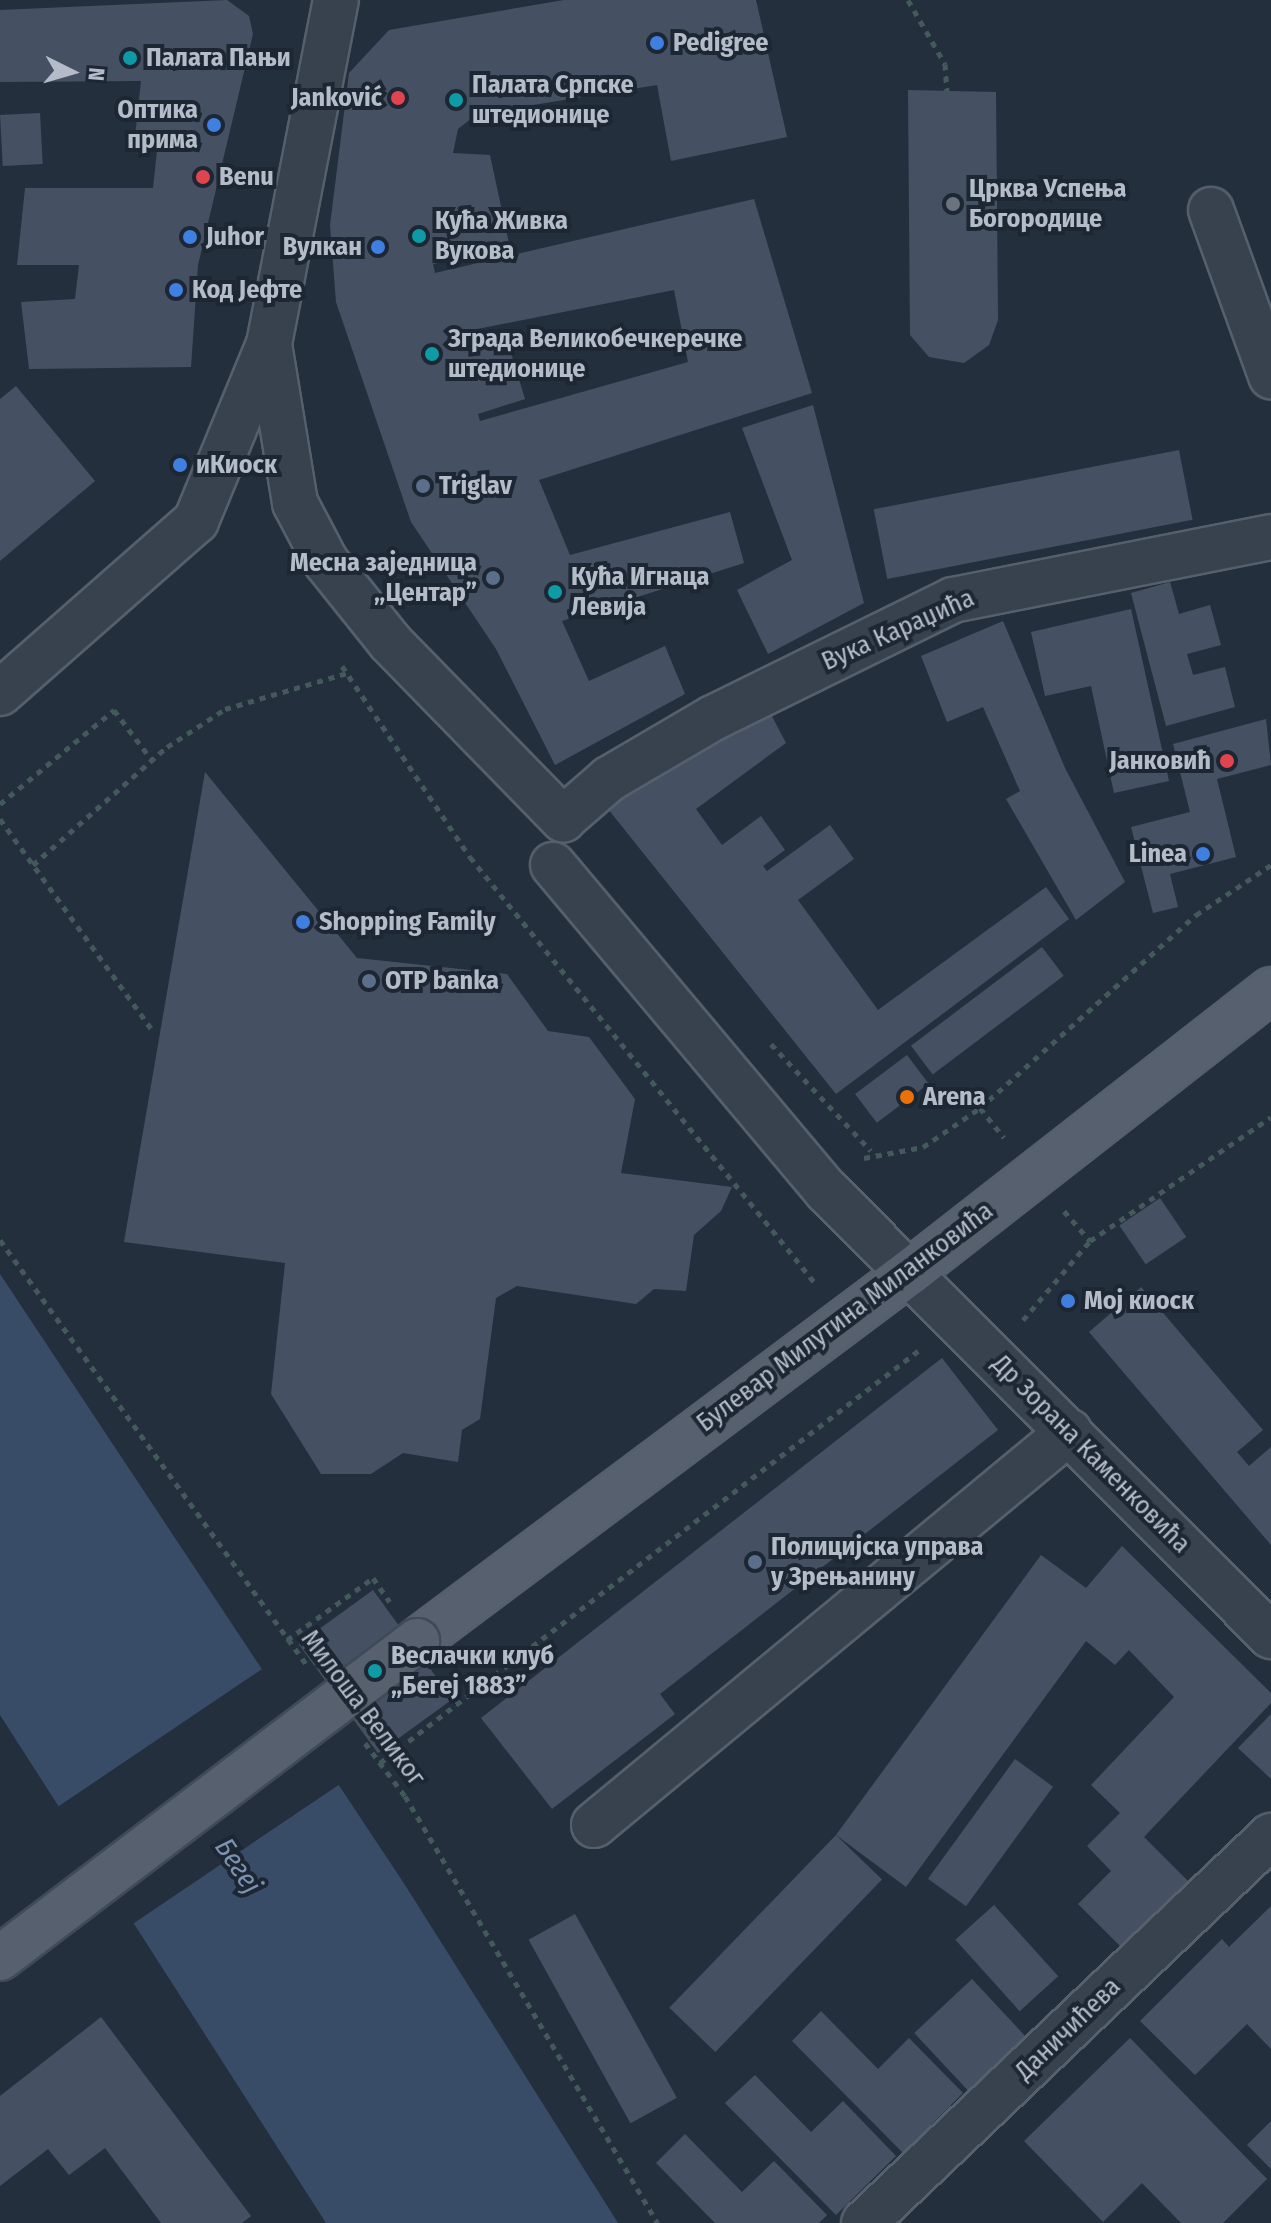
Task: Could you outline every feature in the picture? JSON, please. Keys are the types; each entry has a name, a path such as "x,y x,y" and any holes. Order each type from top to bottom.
{"main road":[{"name":"Булевар Милутина Миланковића","path":"0,1958 910,1272 1271,990"}],"street":[{"path":"0,693 196,521 269,344 336,0"},
{"path":"1211,210 1271,376"},
{"path":"269,344 295,503 326,562 390,642"},
{"name":"Вука Караџића","path":"390,642 563,819 609,779 713,718 953,600 1271,537"},
{"path":"553,865 827,1191"},
{"name":"Др Зорана Каменковића","path":"827,1191 1271,1636"},
{"path":"594,1825 1069,1432"},
{"name":"Даничићева","path":"864,2223 1271,1836"}],"path":[{"path":"908,0 945,64 947,91"},
{"path":"33,865 153,761 225,709 347,673 390,642"},
{"path":"339,660 470,857 777,1235"},
{"path":"0,804 114,710 153,761"},
{"path":"0,819 151,1028"},
{"path":"827,1191 871,1151 923,1147 980,1108 1196,915 1271,865"},
{"path":"994,1356 1090,1241 1271,1117"},
{"name":"Милоша Великог","path":"0,1240 315,1677"},
{"path":"380,1763 885,1372"},
{"path":"287,1640 373,1578 417,1641"},
{"name":"Милоша Великог","path":"362,1738 658,2223"}],"water":[{"name":"Бегеј","path":"0,1274 405,1885 618,2223 326,2223 0,1715"}],"pier":[{"path":"265,1667 343,1782 133,1924 55,1808"}],"building":[{"path":"227,0 249,16 253,34 198,265 191,367 29,369 21,302 75,299 79,265 17,265 25,188 153,188 158,141 135,137 141,81 0,82 0,10"},
{"path":"564,0 756,0 787,137 671,161 657,85 477,114 458,129 453,153 490,155 510,248 433,264 435,273 754,199 812,393 539,480 570,555 730,512 744,563 562,621 589,681 665,646 685,694 555,765 496,649 411,522 336,302 330,225 349,73 389,30","holes":["674,290 688,362 480,421 478,414 525,399 505,333 460,346 457,333"]},
{"name":"Црква Успења Богородице","path":"908,90 996,92 998,320 989,345 964,363 929,357 910,335"},
{"path":"40,113 43,164 3,166 0,115"},
{"path":"16,386 95,481 0,561 0,399"},
{"path":"813,405 864,603 768,654 737,590 792,560 742,428"},
{"path":"1179,450 1193,520 887,579 874,509"},
{"path":"1170,582 1179,614 1210,605 1221,645 1187,654 1193,675 1225,667 1235,707 1166,726 1131,593"},
{"path":"1131,609 1169,781 1114,793 1091,686 1045,696 1031,632"},
{"path":"1003,621 1065,768 1125,882 1076,920 1006,799 1020,791 983,707 947,722 921,656"},
{"path":"765,703 786,743 696,809 722,845 761,816 785,850 763,866 767,871 830,825 854,859 798,900 878,1010 1046,887 1069,919 836,1094 608,809 668,758"},
{"path":"1266,719 1271,765 1217,779 1236,857 1170,874 1178,907 1153,913 1131,827 1190,812 1173,744"},
{"path":"205,772 357,958 507,974 548,1031 589,1037 635,1099 621,1173 732,1187 721,1211 694,1235 686,1291 654,1289 636,1304 517,1286 496,1298 480,1419 462,1430 458,1462 403,1453 371,1474 321,1474 271,1394 285,1263 124,1242"},
{"path":"1042,947 1064,976 933,1074 911,1046"},
{"path":"907,1055 929,1084 877,1123 855,1094"},
{"path":"1160,1198 1186,1237 1146,1264 1119,1225"},
{"path":"1141,1287 1263,1430 1237,1452 1249,1466 1271,1447 1271,1545 1089,1332"},
{"name":"Полицијска управа у Зрењанину","path":"942,1358 998,1430 660,1694 675,1714 552,1809 481,1718"},
{"path":"1122,1546 1271,1693 1271,1703 1144,1837 1194,1887 1128,1954 1078,1904 1111,1871 1087,1846 1120,1813 1091,1785 1174,1697 1129,1650 1115,1665 1086,1641 906,1887 836,1835 1041,1555 1086,1588"},
{"name":"Веслачки клуб „Бегеј 1883”","path":"373,1590 452,1699 378,1753 299,1644"},
{"path":"1271,1714 1271,1779 1238,1748"},
{"path":"1015,1759 1053,1787 966,1906 928,1879"},
{"path":"836,1835 882,1879 715,2052 669,2008"},
{"path":"994,1905 1058,1976 1020,2011 955,1940"},
{"path":"1271,1906 1271,2049 1247,2024 1195,2075 1140,2021 1222,1939 1229,1947"},
{"path":"575,1914 677,2098 630,2123 529,1940"},
{"path":"972,1979 1030,2041 972,2095 914,2033"},
{"path":"821,2011 878,2069 909,2038 963,2093 903,2153 792,2041"},
{"path":"101,2017 251,2216 242,2223 161,2223 105,2148 69,2175 48,2149 0,2186 0,2096"},
{"path":"1130,2038 1267,2179 1223,2223 1181,2223 1142,2183 1103,2222 1024,2141"},
{"path":"755,2075 811,2132 843,2101 896,2156 836,2215 725,2103"},
{"path":"1271,2121 1271,2169 1247,2145"},
{"path":"685,2134 742,2192 774,2161 827,2215 819,2223 715,2223 656,2163"}],"place":[{"name":"Pedigree","path":"657,43"},
{"name":"Палата Пањи","path":"130,58"},
{"name":"Janković","path":"398,98"},
{"name":"Палата Српске штедионице","path":"456,100"},
{"name":"Оптика прима","path":"214,125"},
{"name":"Benu","path":"203,177"},
{"name":"Црква Успења Богородице","path":"953,204"},
{"name":"Кућа Живка Вукова","path":"419,236"},
{"name":"Juhor","path":"190,237"},
{"name":"Вулкан","path":"378,247"},
{"name":"Код Јефте","path":"176,290"},
{"name":"Зграда Великобечкеречке штедионице","path":"432,354"},
{"name":"иКиоск","path":"180,465"},
{"name":"Triglav","path":"423,486"},
{"name":"Месна заједница „Центар”","path":"493,578"},
{"name":"Кућа Игнаца Левија","path":"555,592"},
{"name":"Јанковић","path":"1227,761"},
{"name":"Linea","path":"1203,854"},
{"name":"Shopping Family","path":"303,922"},
{"name":"OTP banka","path":"369,981"},
{"name":"Arena","path":"907,1097"},
{"name":"Мој киоск","path":"1068,1301"},
{"name":"Полицијска управа у Зрењанину","path":"755,1562"},
{"name":"Веслачки клуб „Бегеј 1883”","path":"375,1671"}]}
